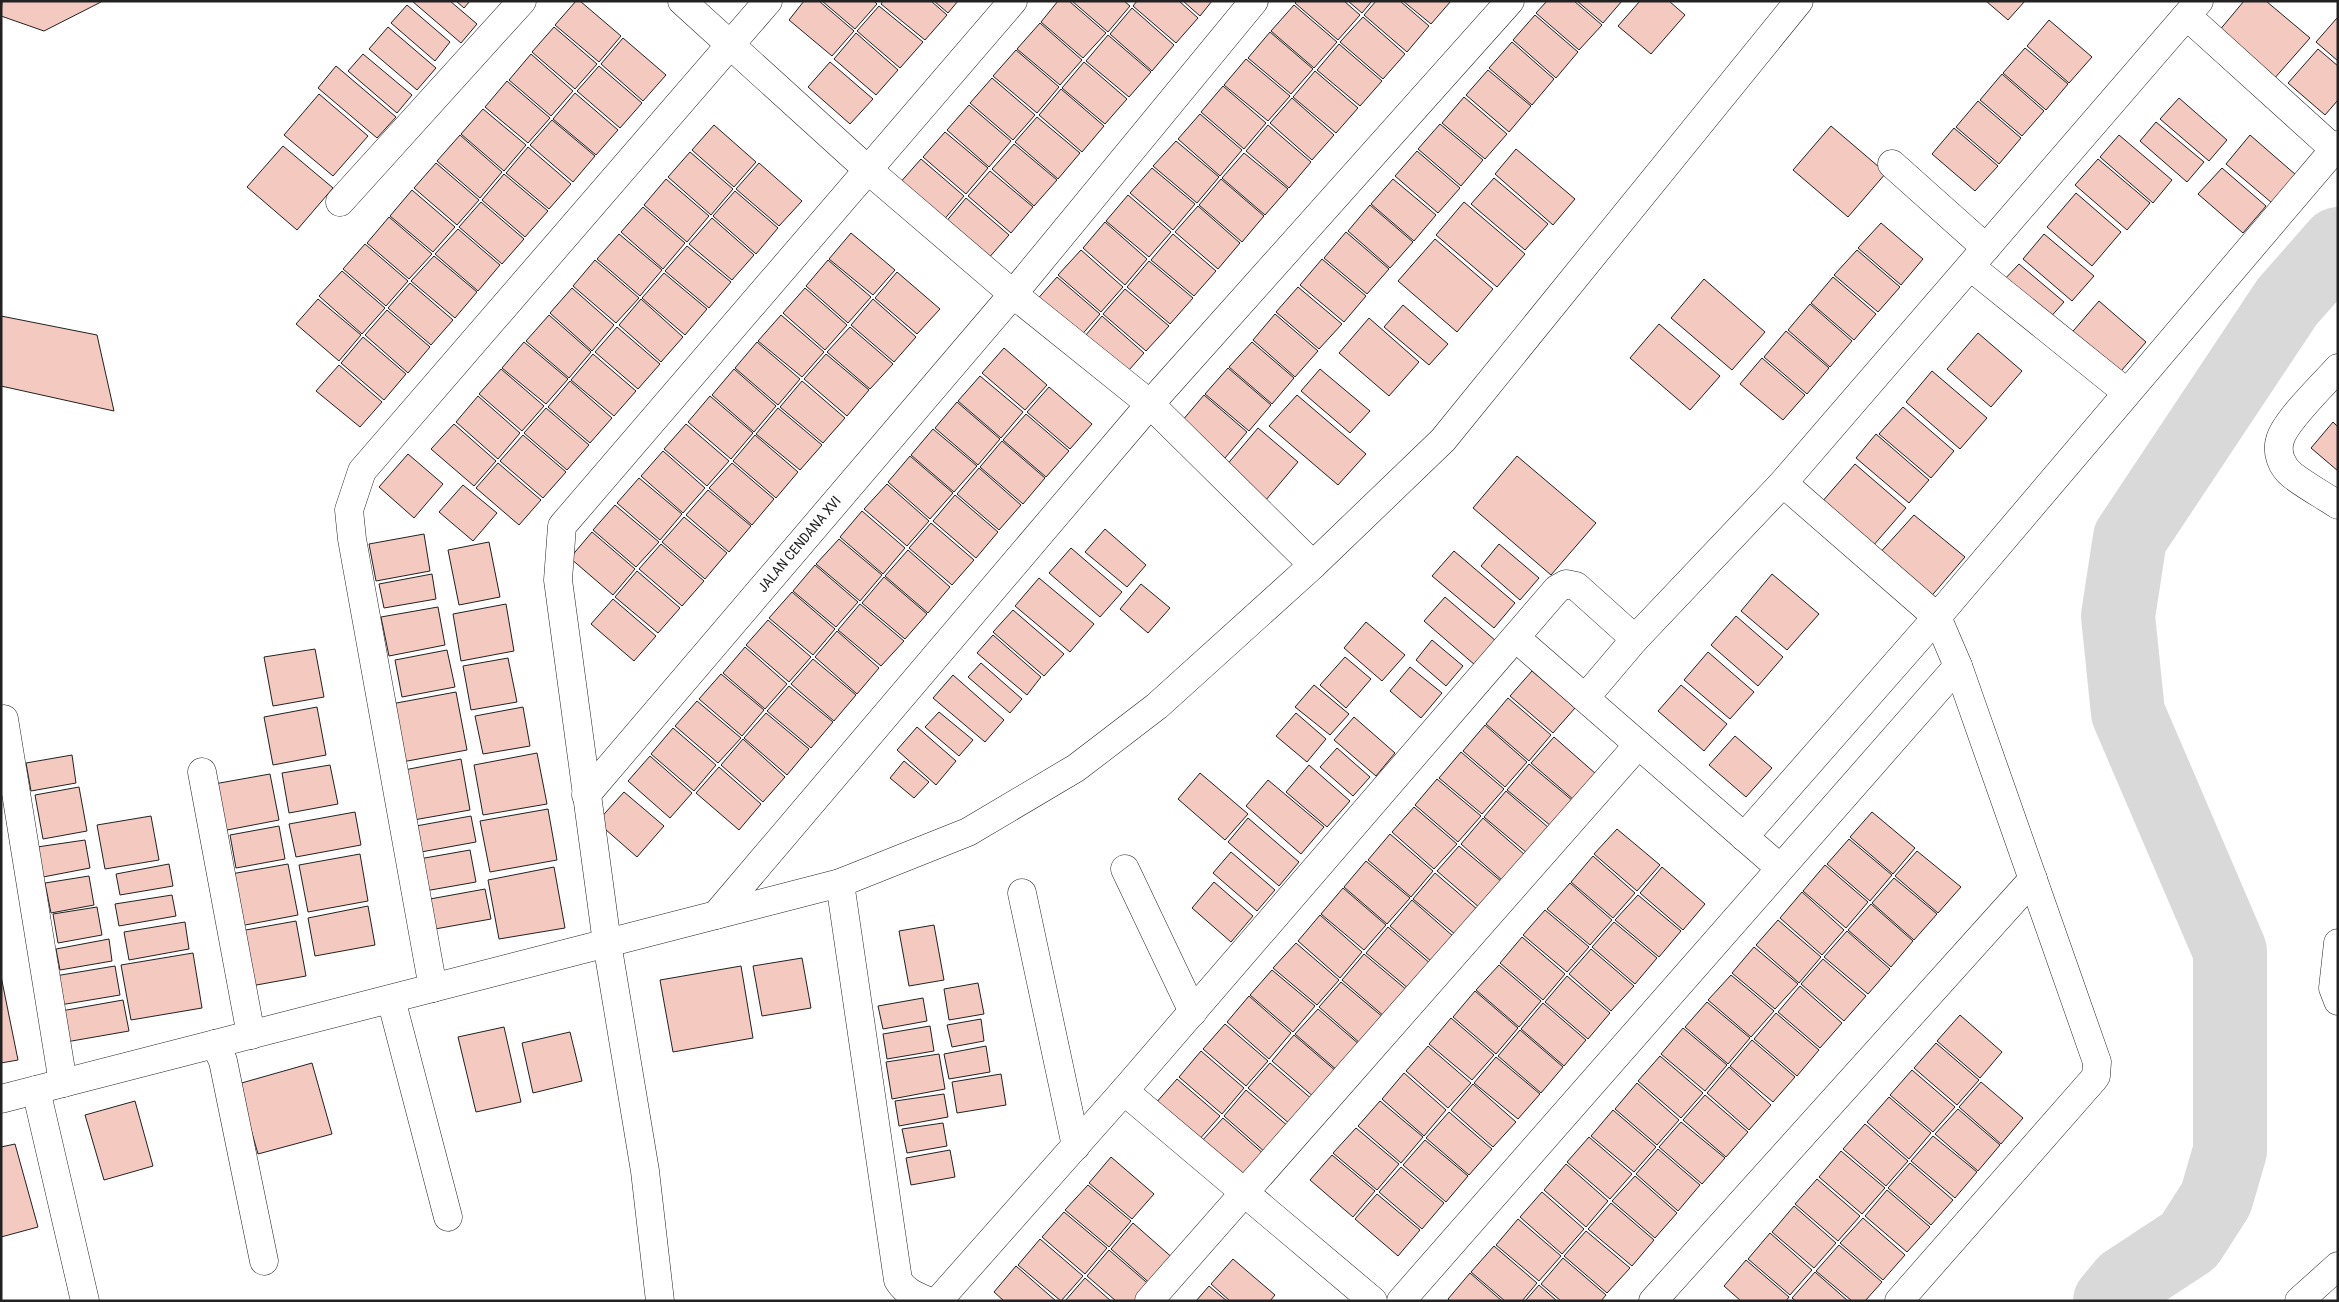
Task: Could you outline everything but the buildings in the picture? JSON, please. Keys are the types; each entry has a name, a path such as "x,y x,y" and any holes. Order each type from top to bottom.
{"street":[{"path":"340,202 522,1"},
{"path":"682,1 867,169 1012,294 1150,404 1313,565"},
{"path":"433,988 352,539 349,510 362,472 768,1"},
{"path":"660,1301 645,1171 607,943 558,580 562,526 1013,1"},
{"name":"JALAN CENDANA XVI","path":"586,795 1012,294 1254,1"},
{"path":"716,915 1150,404 1510,1"},
{"path":"1,1099 840,884 968,832 1076,768 1157,706 1313,565 1443,440 1799,1"},
{"path":"1585,698 1635,639 1783,483 2193,8 2336,147 2126,392 1937,617 1744,837"},
{"path":"1892,164 1979,257 2126,392"},
{"path":"2338,368 2286,427 2279,442 2279,454 2291,474 2338,504"},
{"path":"1783,483 1937,617 1958,666 2097,1062 2096,1076 1899,1301"},
{"path":"938,1301 1193,1012 1557,589 1572,584 1635,639"},
{"path":"1516,638 1780,868"},
{"path":"1401,1301 1958,666"},
{"path":"4,719 63,1083"},
{"path":"1149,1301 1638,745"},
{"path":"202,772 251,1035"},
{"path":"1125,869 1193,1012"},
{"path":"1653,1301 2033,879"},
{"path":"840,884 898,1280 910,1292 928,1301"},
{"path":"1022,893 1076,1146"},
{"path":"2338,943 2333,988 2338,1001"},
{"path":"391,999 448,1217"},
{"path":"216,1044 223,1061 264,1261"},
{"path":"36,1090 85,1301"},
{"path":"1124,1091 1373,1301"},
{"path":"2299,1301 2338,1266"}],"waterway":[{"path":"2110,1301 2125,1283 2189,1241 2216,1199 2230,1151 2230,951 2128,713 2118,616 2130,538 2287,302 2338,244"}]}
